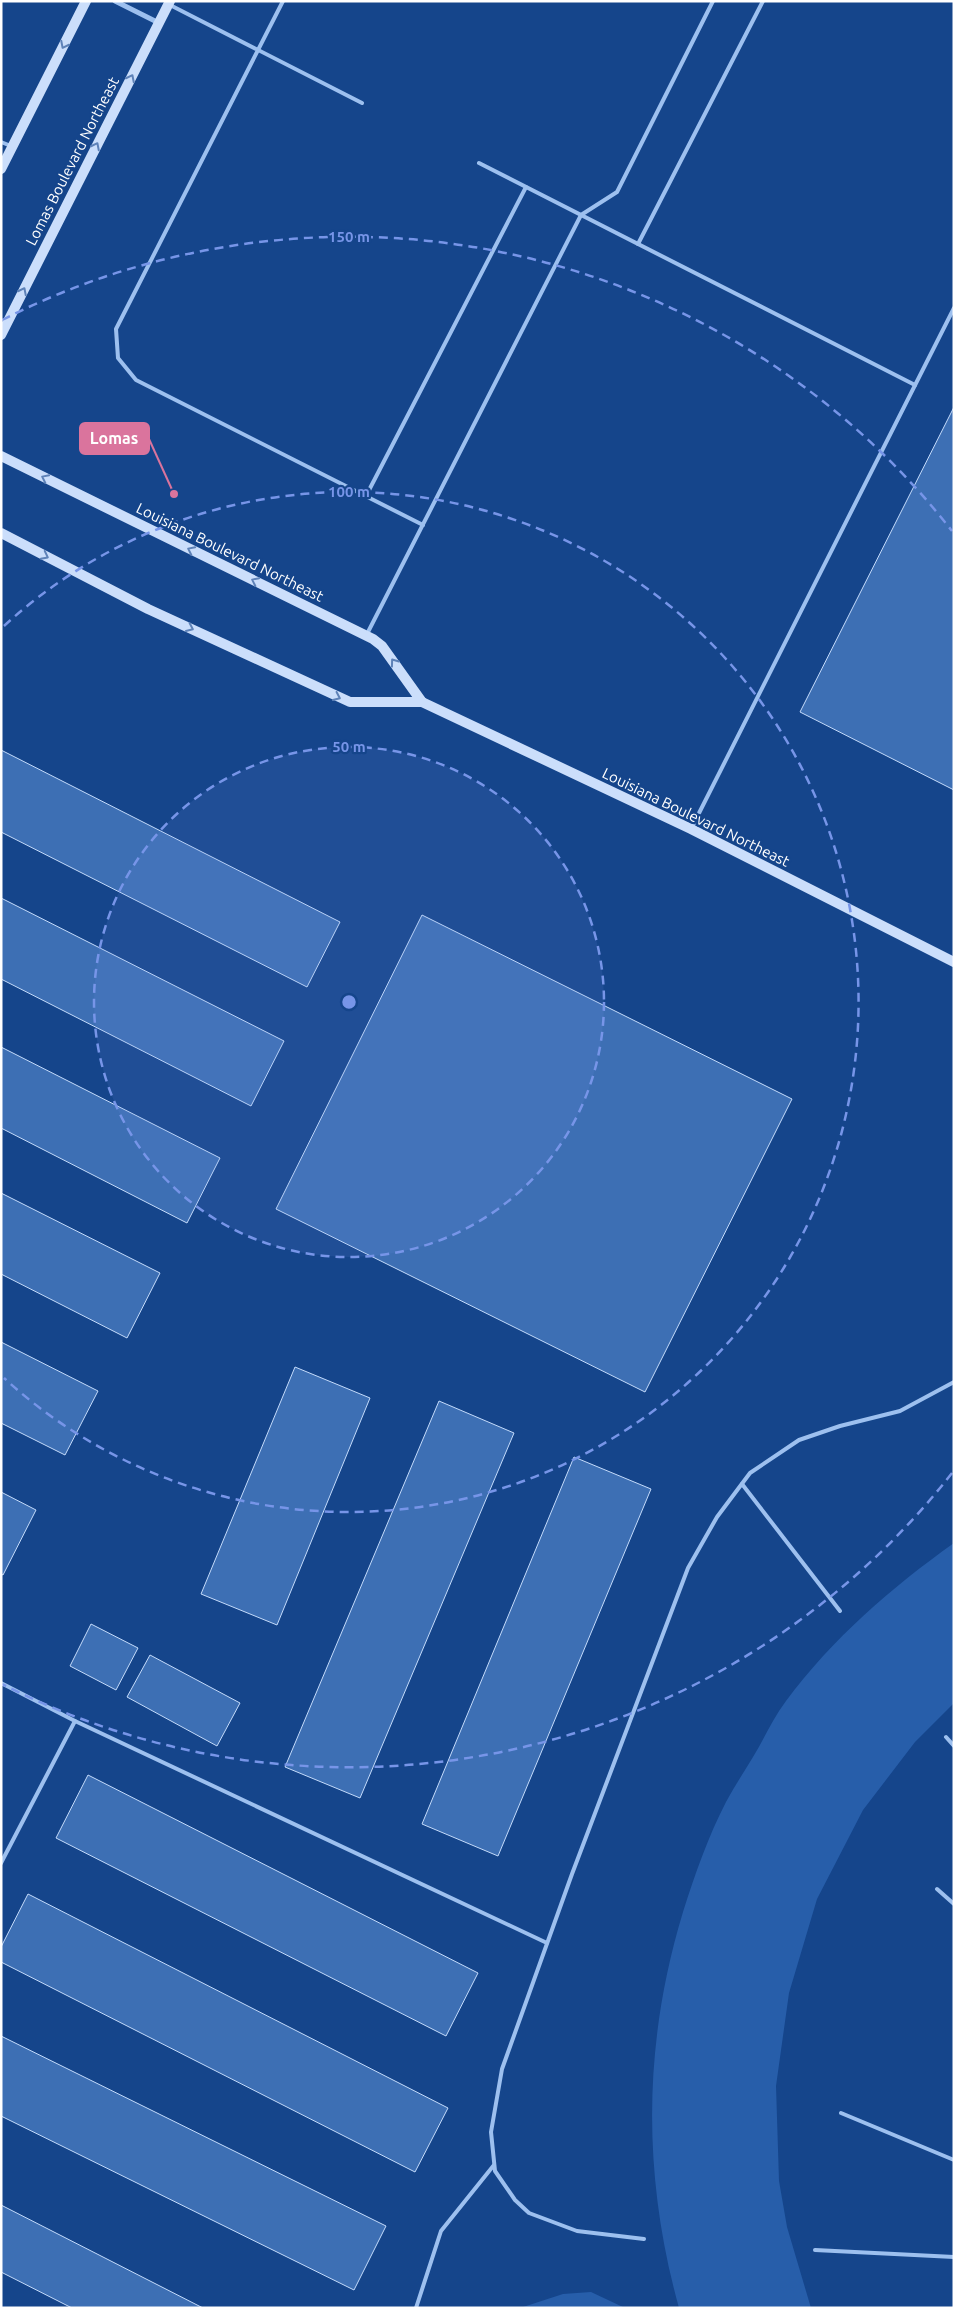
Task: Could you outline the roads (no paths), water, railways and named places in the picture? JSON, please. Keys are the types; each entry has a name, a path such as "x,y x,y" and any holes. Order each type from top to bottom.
{"main road":[{"path":"1,168 86,1"},
{"name":"Lomas Boulevard Northeast","path":"1,335 169,3"},
{"name":"Louisiana Boulevard Northeast","path":"1,456 366,636 382,646 422,702"},
{"name":"Louisiana Boulevard Northeast","path":"1,533 148,609 350,702 422,702 690,830 954,962"}],"street":[{"path":"115,1 159,22"}],"lane":[{"path":"283,1 116,329 118,358 136,380 423,525"},
{"path":"366,636 581,215 617,192 713,1"},
{"path":"638,244 763,1"},
{"path":"169,3 258,51 362,103"},
{"path":"1,142 12,147"},
{"path":"479,162 915,385"},
{"path":"366,496 526,187"},
{"path":"690,830 954,308"},
{"path":"644,2239 577,2230 529,2213 515,2200 495,2171 491,2132 502,2069 547,1943 688,1568 717,1517 750,1473 799,1440 840,1426 900,1411 954,1382"},
{"path":"742,1484 840,1611"},
{"path":"1,1682 75,1720 547,1943"},
{"path":"1,1863 75,1720"},
{"path":"946,1737 954,1746"},
{"path":"937,1889 954,1904"},
{"path":"841,2113 954,2160"},
{"path":"416,2308 441,2231 494,2164"},
{"path":"815,2250 954,2256"}],"place":[{"name":"Lomas","path":"174,494"}]}
